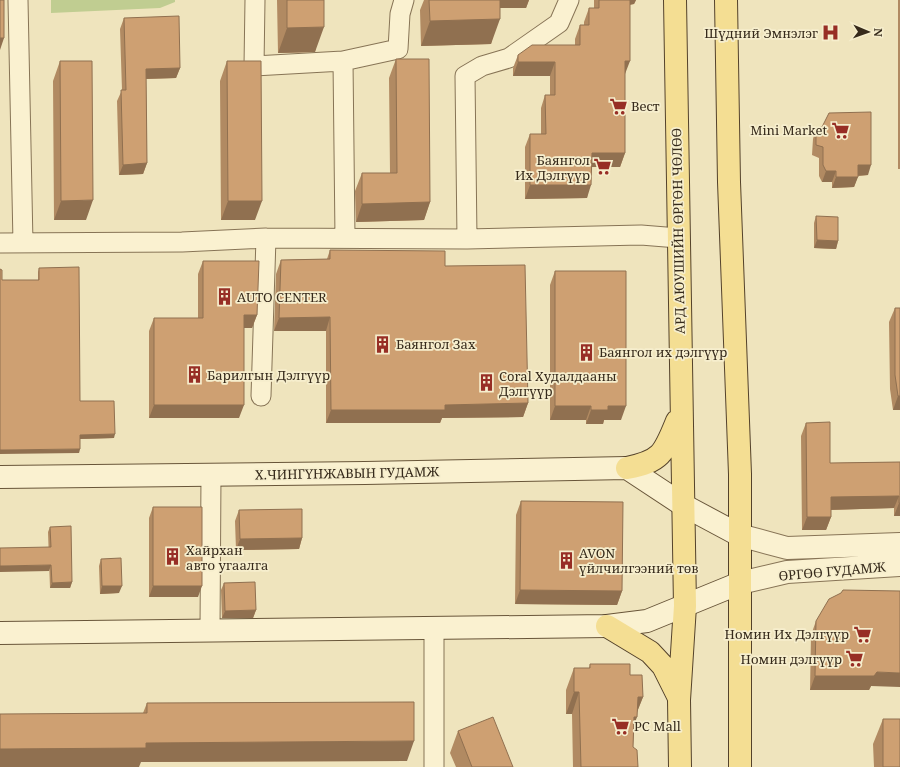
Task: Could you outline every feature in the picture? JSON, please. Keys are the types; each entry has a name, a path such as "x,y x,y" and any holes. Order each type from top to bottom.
{"main road":[{"name":"АРД АЮУШИЙН ӨРГӨН ЧӨЛӨӨ","path":"675,0 682,505 685,606 679,700 680,767"},
{"path":"726,0 729,182 740,474 740,767"},
{"path":"627,468 648,464 666,449 681,410"},
{"path":"627,468 682,505"},
{"name":"Х.ЧИНГҮНЖАВЫН ГУДАМЖ","path":"0,477 627,468"},
{"name":"ӨРГӨӨ ГУДАМЖ","path":"682,505 739,535 787,548 900,544"},
{"name":"ӨРГӨӨ ГУДАМЖ","path":"685,606 740,583 788,572 900,565"},
{"path":"0,633 607,626 647,622 685,606"},
{"path":"607,626 650,652 663,666 679,700"}],"street":[{"path":"18,0 23,243"},
{"path":"255,0 254,66 343,61 398,49 400,14 404,0"},
{"path":"467,239 465,76 482,66 509,58 558,22 569,0"},
{"path":"343,61 345,238"},
{"path":"0,243 182,242 266,238 467,239 641,235 678,238"},
{"path":"261,396 266,238"},
{"path":"210,631 211,475"},
{"path":"434,628 434,767"}],"green space":[{"path":"51,0 175,0 175,2 160,8 51,13"}],"building":[{"path":"0,0 4,0 4,38 0,38"},
{"path":"287,0 324,0 324,27 287,28"},
{"path":"429,0 500,0 500,19 430,21"},
{"path":"599,0 630,0 630,61 625,61 625,153 592,153 591,185 530,185 530,134 546,134 545,95 555,95 555,62 518,62 518,55 532,45 580,45 580,25 589,25 589,8 599,8"},
{"path":"179,16 180,68 146,69 147,163 123,165 121,90 126,90 124,18"},
{"path":"396,59 429,59 430,202 362,204 362,173 397,173"},
{"path":"60,61 92,61 93,200 61,201"},
{"path":"227,61 261,61 262,201 228,201"},
{"path":"871,112 871,165 858,165 858,177 836,177 836,171 826,171 823,165 823,147 816,145 816,128 822,127 829,113"},
{"path":"816,216 838,217 838,241 817,240"},
{"path":"330,250 445,251 445,266 525,265 528,403 445,405 445,410 331,410 330,317 279,318 281,260 330,259"},
{"path":"203,261 259,261 257,315 244,315 244,405 154,405 154,318 203,318"},
{"path":"79,267 80,401 114,401 115,434 80,435 80,449 0,450 0,269 2,270 2,280 39,280 39,268"},
{"name":"Баянгол их дэлгүүр","path":"555,271 626,271 626,406 608,406 608,410 591,410 591,406 555,406"},
{"path":"895,308 900,308 900,396 898,396 895,375"},
{"path":"830,422 830,463 900,462 900,503 899,496 831,497 831,517 807,517 806,423"},
{"name":"AVON үйлчилгээний төв","path":"521,501 623,502 622,591 520,590"},
{"name":"Хайрхан авто угаалга","path":"153,507 202,507 202,586 153,586"},
{"path":"302,509 302,538 240,539 239,510"},
{"path":"71,526 72,582 52,583 51,565 0,566 0,548 51,547 50,527"},
{"path":"121,558 122,586 102,586 101,559"},
{"path":"255,582 256,610 225,611 224,583"},
{"name":"Номин дэлгүүр","path":"843,590 900,591 900,673 877,672 874,676 815,676 816,621 829,599 841,593"},
{"path":"590,664 630,664 630,675 642,675 643,697 638,697 637,717 634,717 633,747 637,750 638,767 581,767 579,692 574,692 574,668 590,668"},
{"path":"414,702 414,741 146,743 146,748 0,749 0,714 147,713 147,703"},
{"path":"493,717 513,767 472,767 458,731"},
{"path":"883,719 900,719 900,767 883,767"}],"place":[{"name":"Шүдний Эмнэлэг","path":"831,33"},
{"name":"Вест","path":"618,106"},
{"name":"Mini Market","path":"840,130"},
{"name":"Баянгол Их Дэлгүүр","path":"603,167"},
{"name":"AUTO CENTER","path":"224,297"},
{"name":"Баянгол Зах","path":"383,344"},
{"name":"Баянгол их дэлгүүр","path":"586,352"},
{"name":"Барилгын Дэлгүүр","path":"194,375"},
{"name":"Coral Худалдааны Дэлгүүр","path":"486,383"},
{"name":"Хайрхан авто угаалга","path":"173,557"},
{"name":"AVON үйлчилгээний төв","path":"566,560"},
{"name":"Номин Их Дэлгүүр","path":"862,634"},
{"name":"Номин дэлгүүр","path":"855,659"},
{"name":"PC Mall","path":"621,726"}]}
